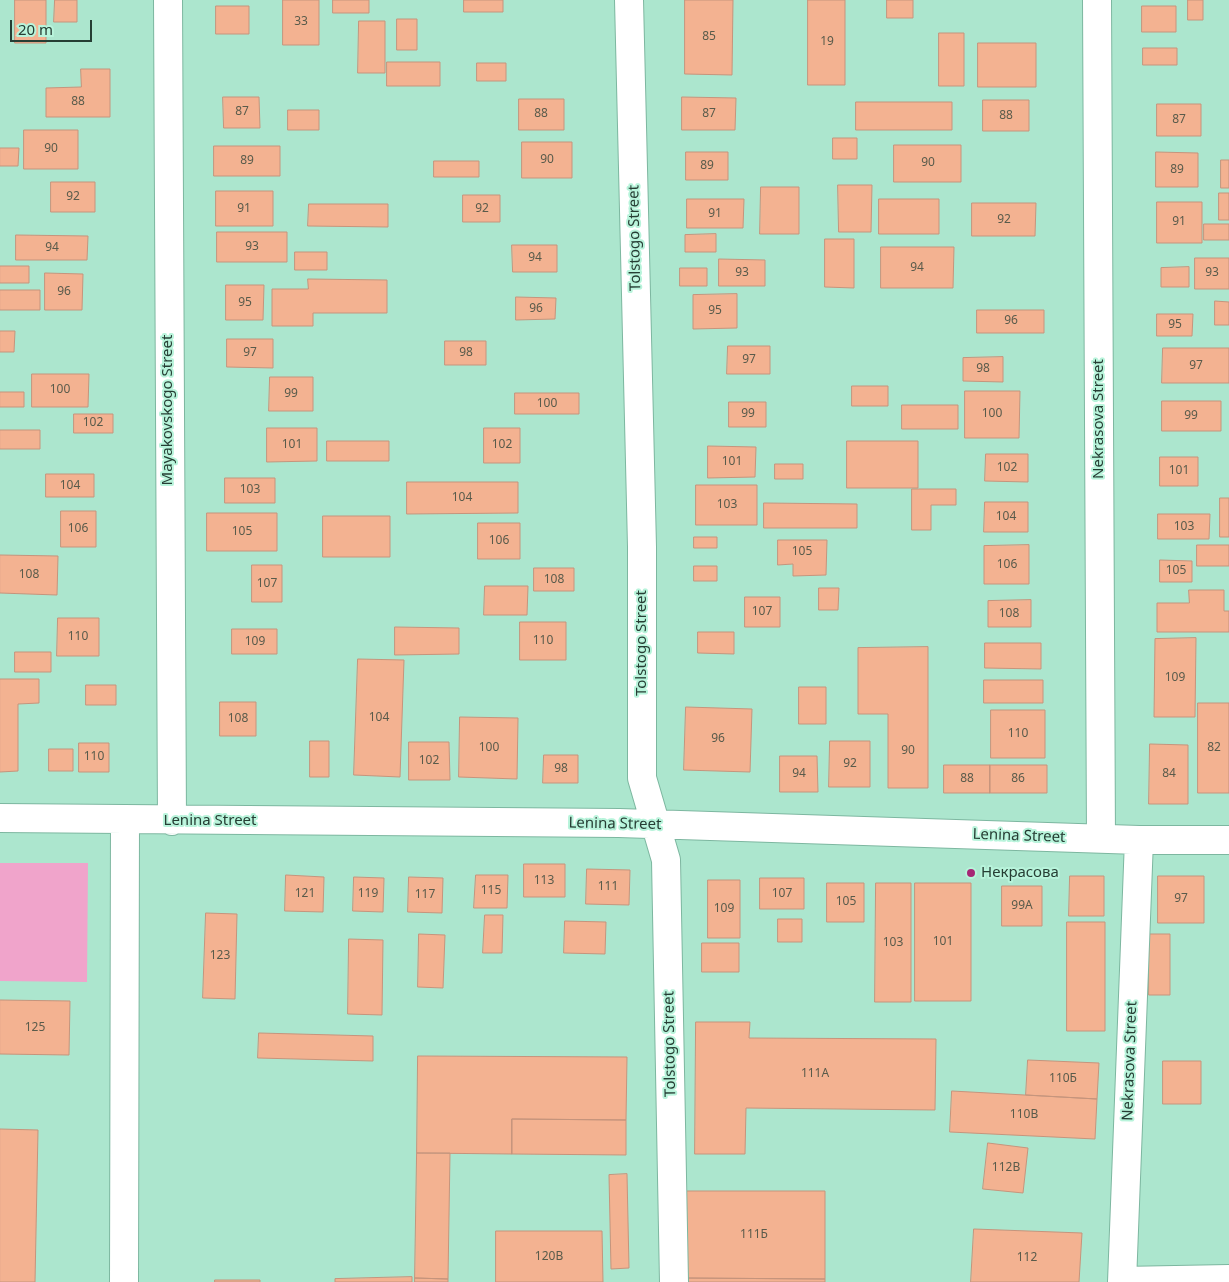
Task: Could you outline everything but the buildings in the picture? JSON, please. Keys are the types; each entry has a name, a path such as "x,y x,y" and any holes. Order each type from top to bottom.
{"street":[{"name":"Mayakovskogo Street","path":"168,0 167,275 172,821"},
{"name":"Tolstogo Street","path":"629,0 642,547 642,778 666,860 674,1282"},
{"name":"Nekrasova Street","path":"1098,0 1100,838"},
{"name":"Lenina Street","path":"0,818 656,825 1139,840 1229,840"},
{"path":"124,1282 125,820"},
{"name":"Nekrasova Street","path":"1122,1282 1139,840"},
{"path":"1122,1282 1229,1279"}],"shaded area":[{"path":"0,863 88,863 87,982 0,981"}],"place":[{"name":"Некрасова","path":"971,873"}]}
